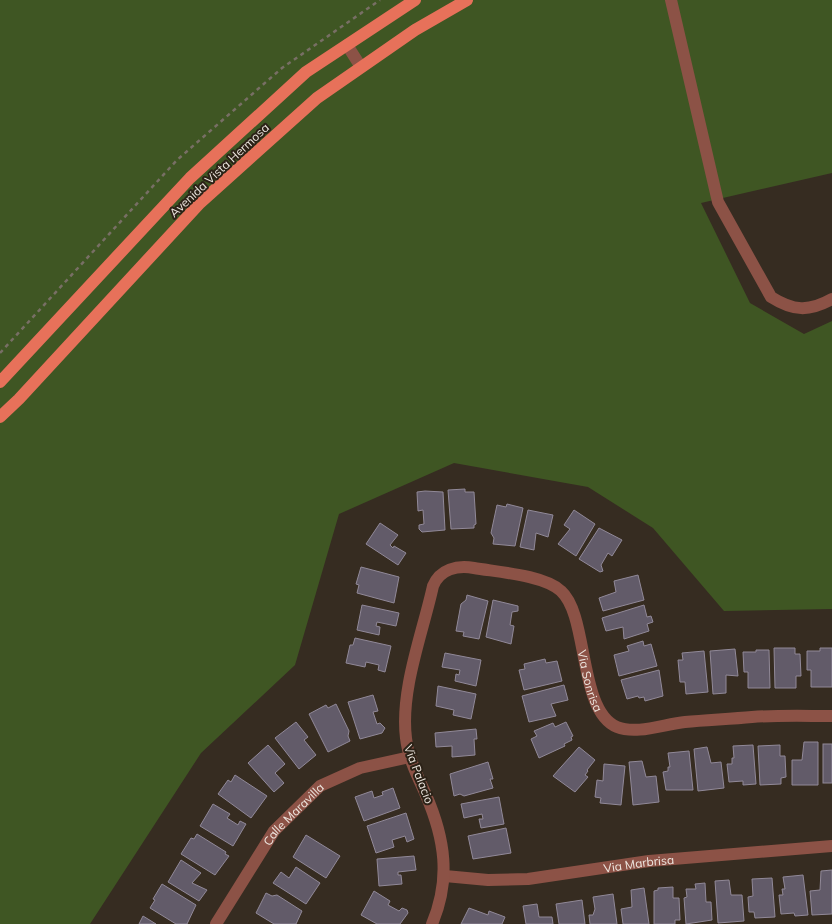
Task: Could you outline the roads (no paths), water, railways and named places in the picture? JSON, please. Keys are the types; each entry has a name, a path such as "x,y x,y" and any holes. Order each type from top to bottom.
{"main road":[{"name":"Avenida Vista Hermosa","path":"0,382 190,178 306,72 415,0"},
{"name":"Avenida Vista Hermosa","path":"0,417 200,203 317,98 415,30 467,0"}],"street":[{"path":"671,0 718,202 771,297 784,306 800,310 816,308 832,299"},
{"path":"347,45 362,67"},
{"name":"Via Sonrisa","path":"448,569 469,567 546,582 562,591 572,608 592,689 602,716 616,726 630,730 684,722 756,717 832,716"},
{"name":"Via Palacio","path":"432,924 445,876 435,818 410,757 406,738 411,674 433,586 440,574 448,569"},
{"name":"Calle Maravilla","path":"216,924 274,831 320,786 360,768 410,757"},
{"name":"Via Marbrisa","path":"445,876 488,880 528,879 649,861 832,846"}]}
